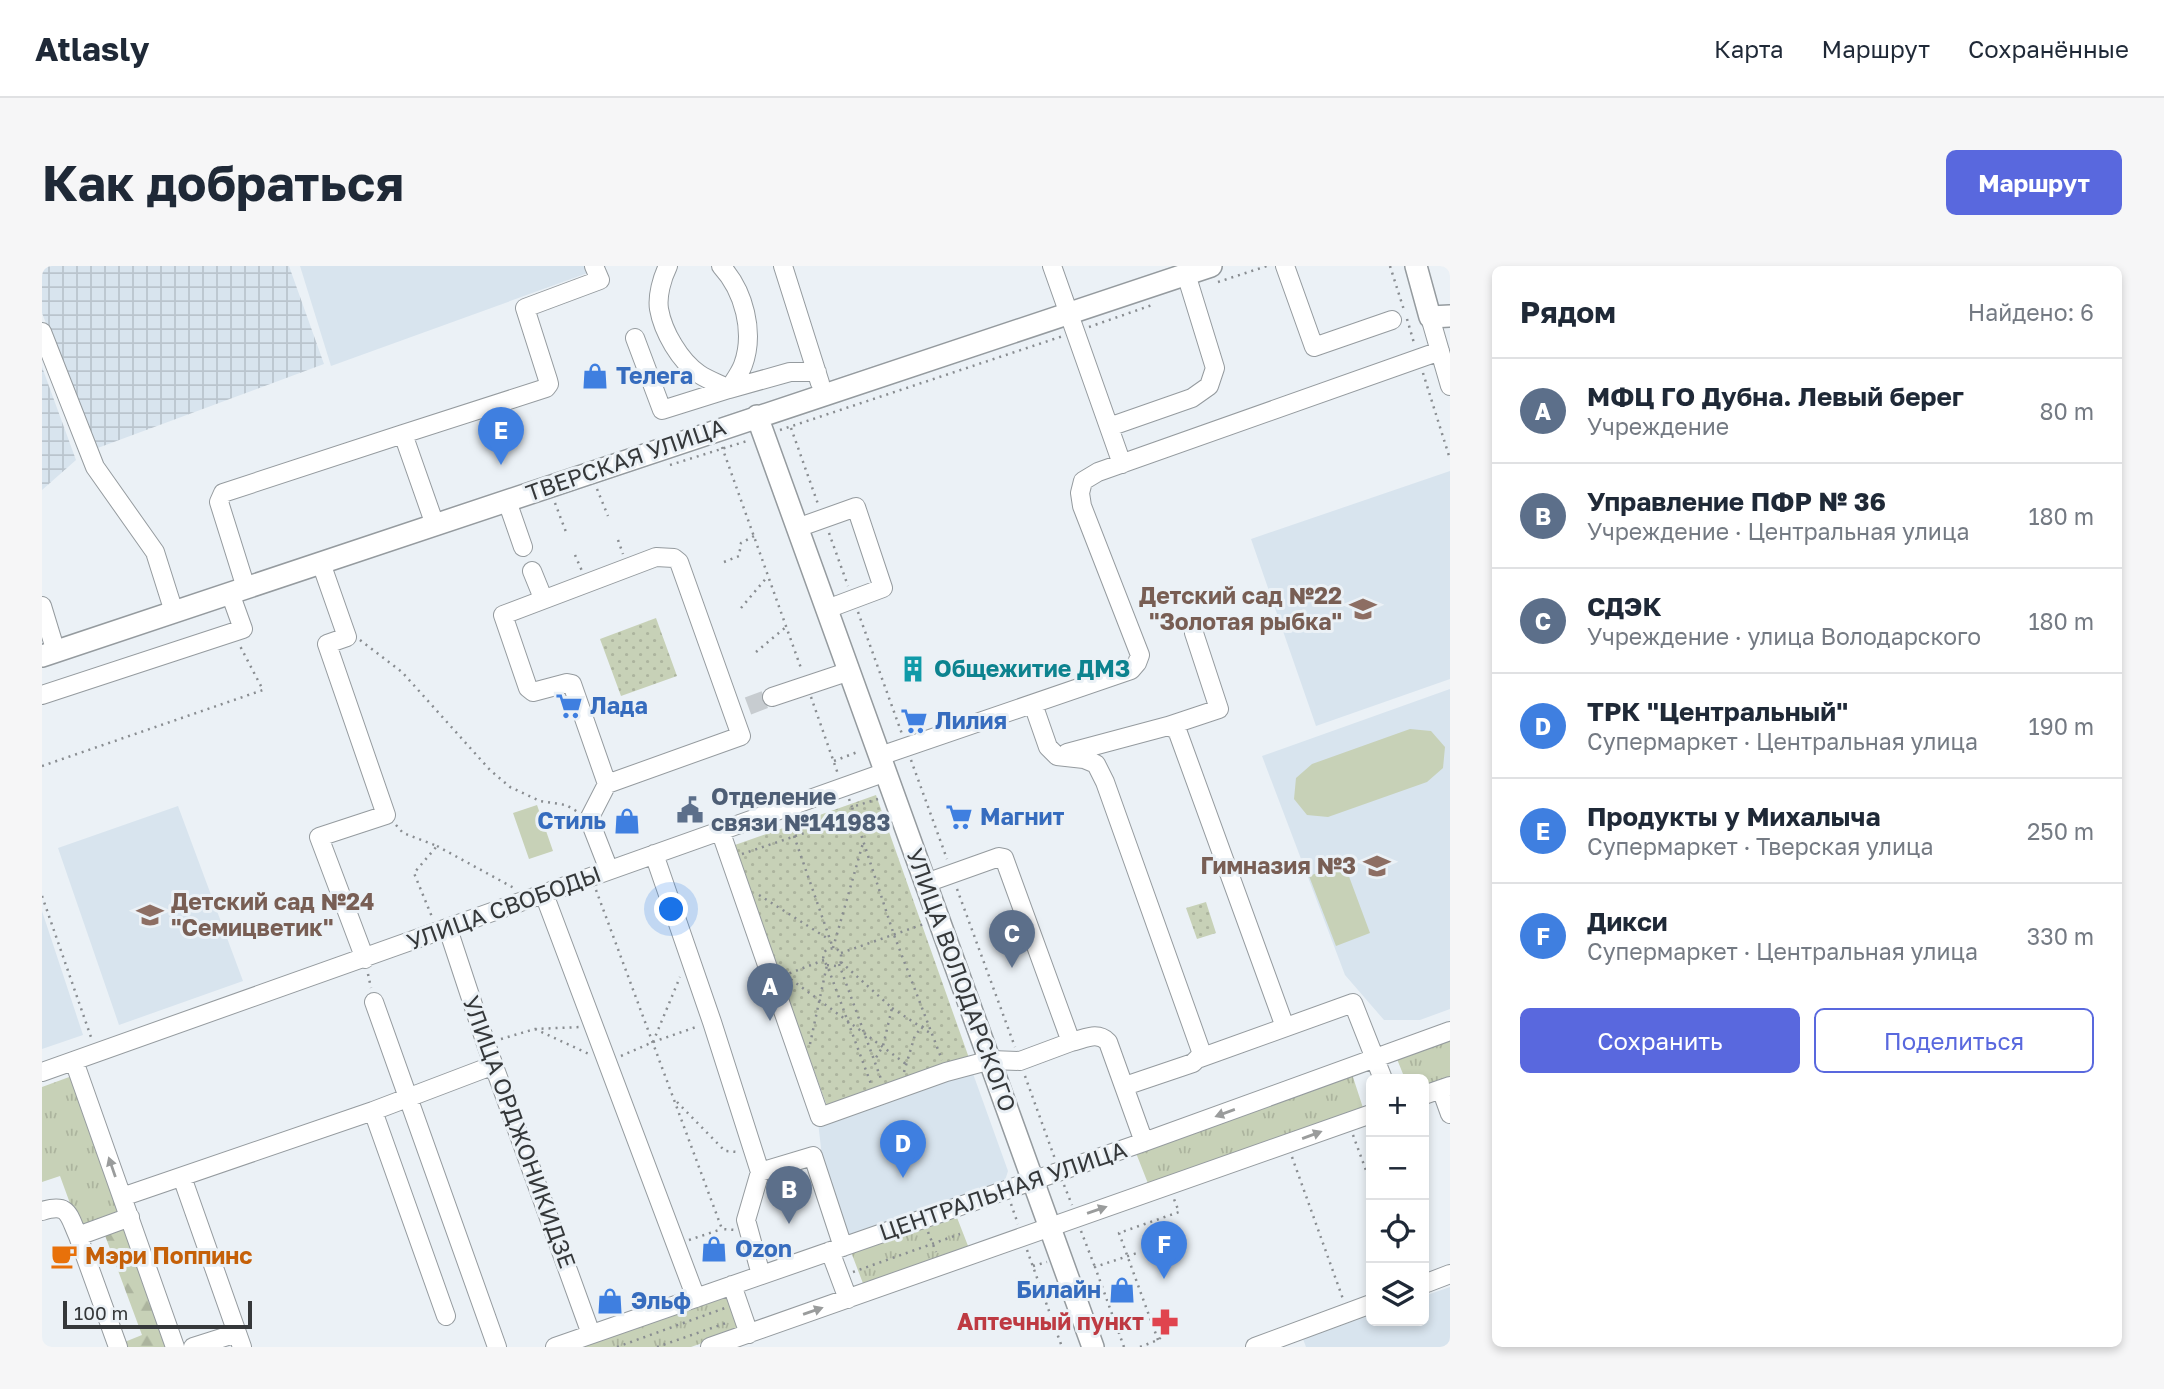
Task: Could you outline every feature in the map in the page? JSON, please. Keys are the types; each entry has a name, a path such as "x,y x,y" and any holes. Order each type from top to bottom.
{"main road":[{"name":"ТВЕРСКАЯ УЛИЦА","path":"49,654 1211,266"},
{"path":"1416,266 1440,316"},
{"name":"УЛИЦА ВОЛОДАРСКОГО","path":"757,416 1093,1347"}],"street":[{"path":"42,695 243,629 238,591 219,502 223,492 546,388 550,384 525,309 600,280 594,266"},
{"path":"668,266 663,276 659,307 667,332 678,352 698,373 729,389"},
{"path":"721,266 734,279 743,303 747,325 743,366 729,389"},
{"path":"783,266 824,394"},
{"path":"1052,266 1122,464 1440,351"},
{"path":"1285,266 1314,347 1392,320"},
{"path":"1109,427 1192,398 1209,386 1215,369 1214,361 1186,274"},
{"path":"1440,316 1440,351 1450,386"},
{"path":"42,331 95,467 155,552 174,612"},
{"path":"635,338 662,410 790,372 817,372"},
{"path":"403,433 435,525"},
{"name":"УЛИЦА СВОБОДЫ","path":"42,1072 365,959 843,786 906,748 1131,670 1140,655 1082,506 1080,492 1083,481 1098,472 1122,464"},
{"path":"507,500 523,547"},
{"path":"797,528 856,507 883,588 827,609"},
{"path":"607,784 572,684 533,692 528,688 502,619 505,612 656,557 674,558 679,562 740,709 741,736 607,784 589,819 609,870"},
{"path":"321,563 348,637 327,644 386,815 318,837 365,959"},
{"path":"532,571 543,598"},
{"path":"42,606 49,654"},
{"path":"1057,756 1168,726 1219,709 1194,633"},
{"path":"772,697 850,671"},
{"path":"1033,704 1048,747 1057,756 1084,758 1096,764 1105,782 1202,1054 1200,1058"},
{"path":"1168,726 1177,730 1285,1027"},
{"path":"720,830 820,1117 947,1072 991,1060 1020,1061 1095,1035 1108,1042 1144,1142"},
{"path":"654,854 761,1172 746,1220 761,1275"},
{"path":"926,883 999,857 1004,858 1071,1042"},
{"path":"539,896 594,1026 696,1298"},
{"name":"УЛИЦА ОРДЖОНИКИДЗЕ","path":"443,930 591,1334"},
{"path":"373,1002 497,1347"},
{"path":"1125,1086 1353,1003 1381,1074"},
{"name":"ЦЕНТРАЛЬНАЯ УЛИЦА","path":"555,1347 1035,1181 1450,1031"},
{"path":"75,1061 175,1347"},
{"path":"122,1197 373,1111 494,1065"},
{"path":"1429,1093 1446,1087 1450,1114"},
{"path":"373,1111 446,1316"},
{"path":"710,1347 743,1318 848,1299 1366,1116"},
{"path":"761,1172 813,1156 837,1249 839,1276 848,1299"},
{"path":"182,1177 239,1340 194,1347"},
{"path":"42,1211 57,1206 68,1212 118,1347"},
{"path":"78,1236 130,1217"},
{"path":"1429,1282 1450,1274"},
{"path":"732,1286 743,1318"},
{"path":"1255,1347 1366,1306"}],"path":[{"path":"784,407 1060,1172"},
{"path":"716,430 852,807 894,935 947,1072"},
{"path":"597,489 608,516"},
{"path":"555,503 566,532"},
{"path":"724,562 739,556 741,543 754,536"},
{"path":"741,608 768,576"},
{"path":"344,627 402,672 481,760 510,787 540,801 566,805 589,819"},
{"path":"755,652 786,627"},
{"path":"42,766 263,690 232,632"},
{"path":"852,807 894,793"},
{"path":"386,815 403,833 437,846 539,896"},
{"path":"730,858 855,816"},
{"path":"794,836 833,948 841,953"},
{"path":"833,948 863,842"},
{"path":"437,846 414,873 443,930"},
{"path":"591,877 720,1222"},
{"path":"738,882 831,940"},
{"path":"42,895 97,1053"},
{"path":"841,953 939,919"},
{"path":"833,948 825,951 824,960 881,1096"},
{"path":"841,953 840,963 874,1061 881,1096"},
{"path":"653,1042 689,957"},
{"path":"365,959 373,1002"},
{"path":"824,960 785,975 820,998 906,1064"},
{"path":"827,965 840,963"},
{"path":"840,963 892,1008 932,1034"},
{"path":"804,1071 827,965"},
{"path":"874,1061 883,1046 892,1008"},
{"path":"535,1029 608,1062 653,1042 712,1022"},
{"path":"881,1096 901,1080 915,1035 927,1022"},
{"path":"486,1044 535,1029 594,1026"},
{"path":"674,1100 725,1151 756,1153"},
{"path":"1349,1122 1366,1171"},
{"path":"1287,1144 1348,1312"},
{"path":"1006,1191 1062,1347"},
{"path":"1158,1340 1119,1233 1179,1212 1174,1198"},
{"path":"923,1220 941,1266"},
{"path":"676,1245 722,1229"},
{"path":"839,1276 960,1234"},
{"path":"1124,1347 1095,1267 1137,1253"},
{"path":"617,1347 743,1318"},
{"path":"657,1347 743,1318"},
{"path":"1140,1347 1158,1340 1166,1332"}],"shaded area":[{"path":"42,266 289,266 324,364 95,449 42,313"},
{"path":"300,266 607,266 331,366"},
{"path":"42,367 76,460 42,490"},
{"name":"Детский сад №22 \"Золотая рыбка\"","path":"1450,471 1450,679 1316,726 1251,539"},
{"name":"Гимназия №3","path":"1450,689 1450,1009 1420,1020 1384,1020 1345,975 1262,756"},
{"name":"Детский сад №24 \"Семицветик\"","path":"178,806 243,981 119,1025 58,848"},
{"path":"42,911 83,1035 42,1049"},
{"path":"971,1068 1008,1171 1003,1187 845,1241 825,1182 818,1122"},
{"path":"1450,1287 1450,1347 1306,1347 1303,1339 1366,1317 1366,1326 1429,1326 1429,1294"}],"green space":[{"path":"656,618 677,676 621,696 600,639"},
{"path":"1410,729 1431,731 1445,747 1443,768 1427,782 1328,817 1307,815 1294,799 1296,778 1312,764"},
{"path":"876,795 969,1058 828,1109 732,846"},
{"path":"537,805 553,851 529,859 513,813"},
{"path":"1344,863 1370,933 1336,946 1309,876"},
{"path":"1206,902 1216,933 1197,939 1186,908"},
{"path":"1450,1040 1450,1078 1429,1086 1429,1074 1403,1074 1397,1059"},
{"path":"1352,1074 1364,1111 1149,1186 1136,1153"},
{"path":"72,1076 119,1215 79,1228 60,1176 42,1182 42,1087"},
{"path":"956,1215 970,1251 864,1286 851,1252"},
{"path":"124,1224 166,1347 122,1347 122,1343 142,1335 103,1230"},
{"path":"730,1296 742,1329 691,1347 580,1347"}],"tunnel":[{"path":"748,706 772,697"}],"place":[{"name":"Телега","path":"595,376"},
{"name":"Продукты у Михалыча","path":"501,465"},
{"name":"Детский сад №22 \"Золотая рыбка\"","path":"1363,609"},
{"name":"Общежитие ДМЗ","path":"913,669"},
{"name":"Лада","path":"569,706"},
{"name":"Лилия","path":"914,721"},
{"name":"Отделение связи №141983","path":"690,810"},
{"name":"Магнит","path":"959,817"},
{"name":"Стиль","path":"627,821"},
{"name":"Гимназия №3","path":"1377,866"},
{"name":"Детский сад №24 \"Семицветик\"","path":"150,915"},
{"name":"СДЭК","path":"1012,968"},
{"name":"МФЦ ГО Дубна. Левый берег","path":"770,1021"},
{"name":"ТРК \"Центральный\"","path":"903,1178"},
{"name":"Управление ПФР № 36","path":"789,1224"},
{"name":"Ozon","path":"714,1249"},
{"name":"Мэри Поппинс","path":"64,1256"},
{"name":"Дикси","path":"1164,1279"},
{"name":"Билайн","path":"1122,1290"},
{"name":"Эльф","path":"610,1301"},
{"name":"Аптечный пункт","path":"1165,1322"}]}
